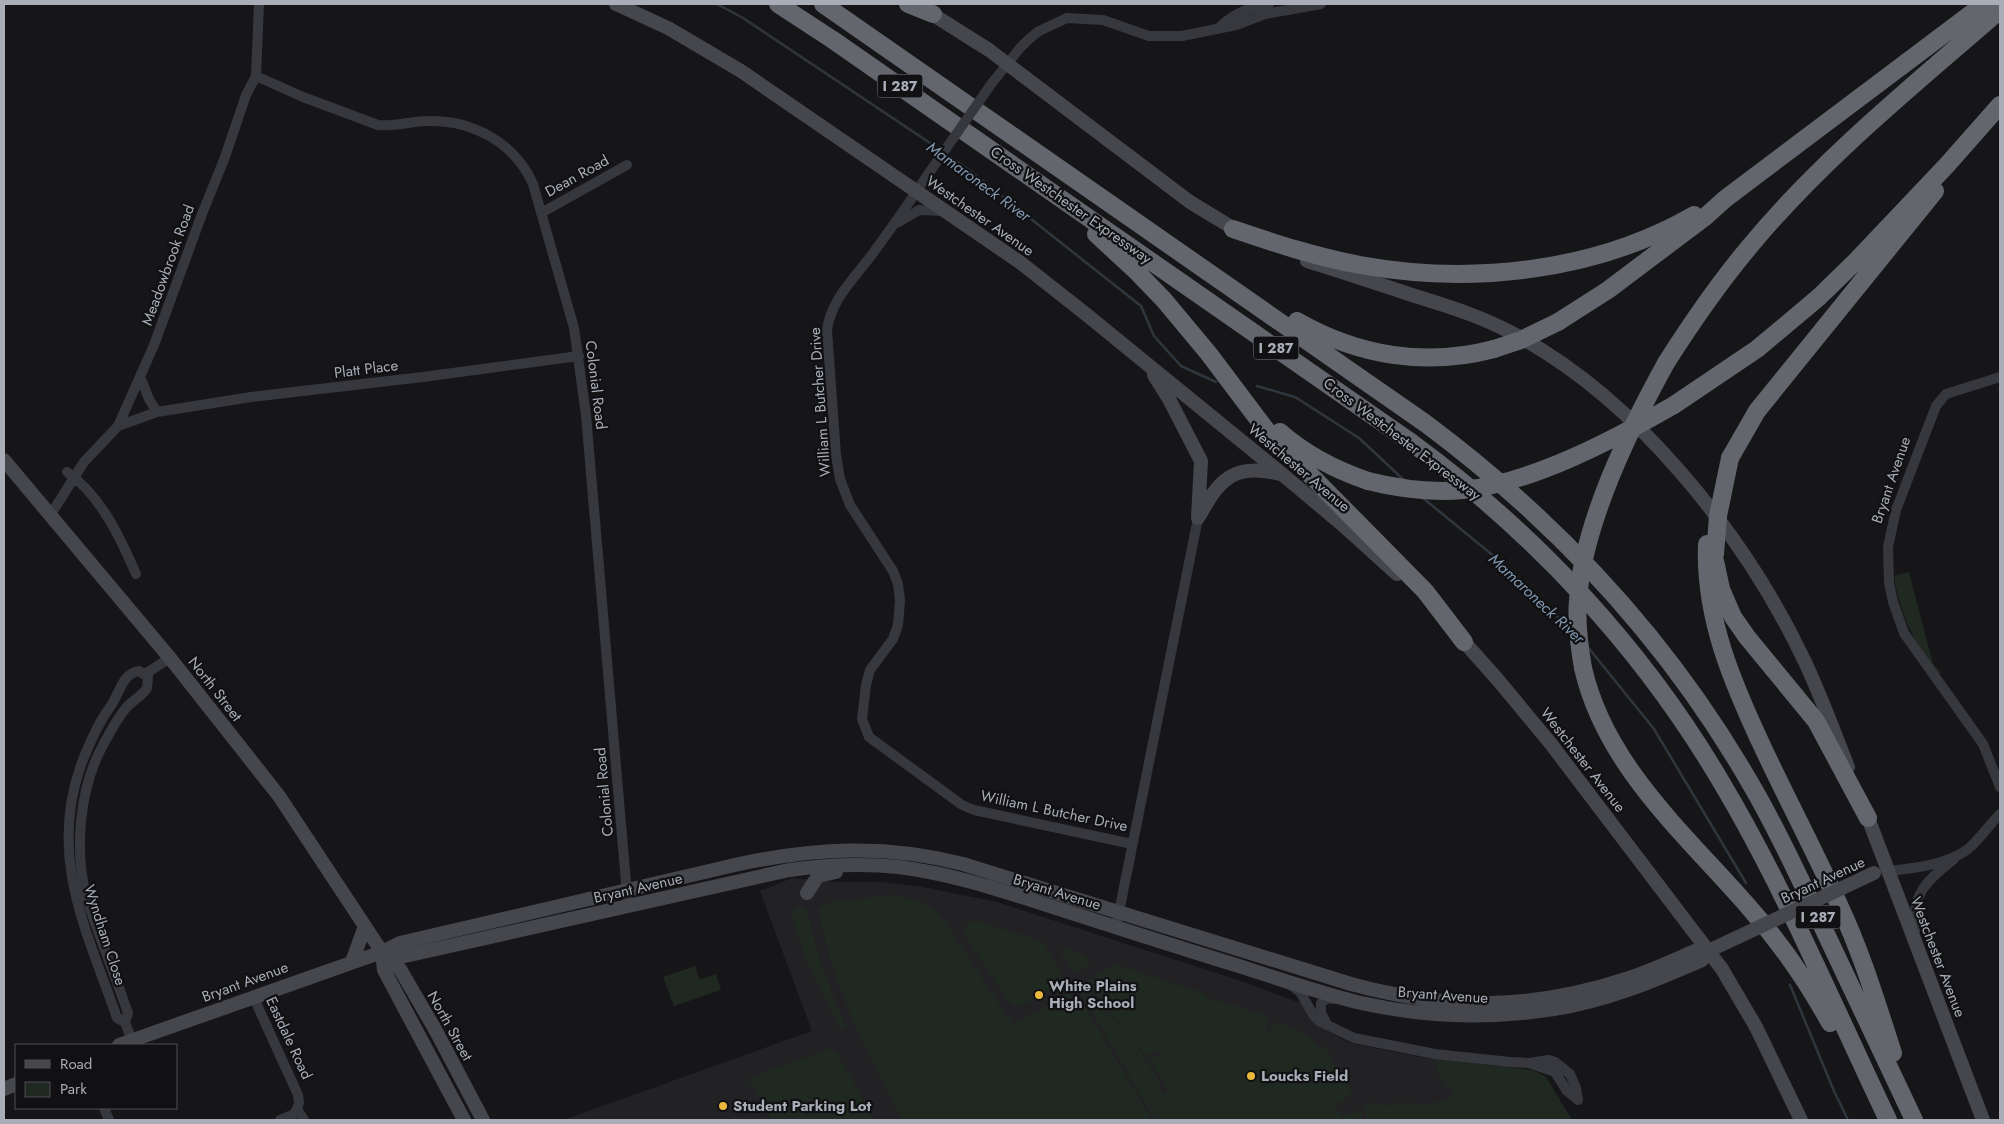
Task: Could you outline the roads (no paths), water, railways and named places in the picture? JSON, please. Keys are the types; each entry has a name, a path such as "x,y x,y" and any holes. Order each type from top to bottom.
{"highway":[{"name":"Cross Westchester Expressway","path":"778,4 1021,170 1426,453 1512,524 1583,595 1652,678 1694,738 1729,794 1771,874 1887,1120"},
{"name":"Cross Westchester Expressway","path":"823,4 1411,412 1478,463 1563,540 1629,612 1692,692 1753,788 1802,882 1915,1120"},
{"path":"908,4 932,14"},
{"path":"1210,272 1317,332 1340,342 1388,355 1427,358 1456,356 1494,349 1521,340 1558,322 1608,290 1984,4"},
{"path":"1887,1120 1819,1004 1788,957 1746,904 1663,812 1622,757 1597,714 1583,668 1577,612 1581,573 1588,546 1601,504 1622,450 1666,363 1717,288 1775,218 1854,139 2000,10"},
{"path":"1915,1120 1850,931 1744,707 1727,664 1715,625 1706,575 1730,458 1757,411 1926,202 1968,143 2000,104"},
{"path":"1021,170 1137,272 1164,300 1253,406 1283,435 1326,463 1368,481 1398,488 1430,491 1464,490 1495,484 1527,474 1588,449 1674,405 1737,364 1805,310 1856,261 1968,143"},
{"path":"1233,229 1298,250 1361,265 1426,273 1486,272 1558,264 1614,250 1656,234 1726,199"},
{"path":"1209,354 1267,431 1425,590 1464,642"},
{"path":"1711,549 1721,589 1733,617 1747,637 1816,721 1868,818"}],"main road":[{"name":"Westchester Avenue","path":"616,4 661,24 712,52 1048,284 1282,474 1345,527 1394,572 1464,642 1535,724 1685,920 1735,990 1756,1027 1801,1120"},
{"name":"Westchester Avenue","path":"914,4 1007,64 1190,202 1233,229 1276,250 1463,312 1508,331 1565,366 1591,386 1629,420 1670,461 1738,546 1765,588 1812,677 1889,871 1983,1120"},
{"path":"1141,359 1163,389 1200,456 1202,471 1198,496 1198,518"},
{"name":"North Street","path":"4,460 170,658 279,796 382,952 400,968 483,1120"},
{"path":"1198,518 1215,488 1232,475 1253,470 1282,474"},
{"name":"Bryant Avenue","path":"125,1043 253,996 382,952 400,943 785,854 830,850 864,850 931,856 963,864 1367,988 1415,999 1448,1003 1505,1003 1568,995 1628,979 1697,950 1708,951 1874,873 1889,871"},
{"name":"Bryant Avenue","path":"382,952 405,956 789,870 820,866 866,865 899,867 959,880 1346,999 1396,1009 1444,1014 1488,1015 1556,1009 1604,998 1637,988 1702,960 1708,951"},
{"path":"807,893 818,876 830,872 877,872 933,880 959,880"},
{"path":"1681,956 1687,938 1685,920"},
{"path":"352,962 365,926"},
{"name":"North Street","path":"382,952 384,970 464,1120"}],"street":[{"name":"Meadowbrook Road","path":"51,514 71,474 118,426 154,345 225,157 246,95 256,76 259,4"},
{"path":"1219,29 1226,21 1241,12 1256,6 1269,4"},
{"path":"1007,64 1038,31 1067,18 1103,20 1149,36 1182,36 1236,25 1265,14 1321,4"},
{"name":"William L Butcher Drive","path":"1007,64 892,226 836,301 828,321 827,330 836,455 840,479 850,505 893,571 898,584 900,600 898,625 893,639 870,670 862,720 869,736 962,805 974,810 1132,844"},
{"name":"Colonial Road","path":"256,76 303,97 378,126 427,120 450,122 474,129 506,147 526,169 574,328 579,356 592,484 628,906"},
{"name":"Dean Road","path":"540,213 627,165"},
{"path":"892,226 919,210 944,211"},
{"name":"Platt Place","path":"118,426 157,412 251,397 424,377 579,356"},
{"path":"140,376 149,399 157,412"},
{"name":"Bryant Avenue","path":"2000,377 1946,394 1936,406 1896,510 1888,547 1887,565 1893,602 1904,633 1984,744 2000,787"},
{"path":"71,474 97,502 120,536 136,574"},
{"path":"1116,927 1198,518"},
{"name":"Wyndham Close","path":"145,674 170,658"},
{"name":"Wyndham Close","path":"125,1022 117,1018 76,901 70,872 68,822 74,784 92,736 116,699 126,676 130,672 139,671 148,677 148,688 127,707 100,750 87,787 80,843 87,898 128,1013 125,1022 125,1043"},
{"path":"116,699 127,707"},
{"path":"74,784 87,787"},
{"name":"Bryant Avenue","path":"1889,871 1945,860 1967,850 2000,814"},
{"path":"1916,945 1914,914 1921,889 1935,874 1967,850"},
{"path":"76,901 87,898"},
{"path":"1286,981 1300,992 1314,1016 1354,1038 1435,1054 1529,1063 1555,1072 1567,1091 1578,1100 1576,1088 1566,1069 1556,1062 1548,1060 1529,1063"},
{"name":"Eastdale Road","path":"253,996 298,1095 299,1103 297,1109 304,1120"},
{"path":"1328,1025 1321,1012 1323,1000 1326,998 1346,999"},
{"path":"280,1120 294,1114 297,1109"}],"waterway":[{"name":"Mamaroneck River","path":"717,4 743,18 942,151"},
{"name":"Mamaroneck River","path":"946,154 969,170 1141,306 1154,336 1181,366 1216,382"},
{"name":"Mamaroneck River","path":"1257,386 1295,397 1359,438 1405,481"},
{"name":"Mamaroneck River","path":"1423,498 1507,567 1570,629"},
{"name":"Mamaroneck River","path":"1587,646 1654,729 1746,883"},
{"name":"Mamaroneck River","path":"1790,985 1848,1120"}],"place":[{"name":"White Plains High School","path":"1039,995"},
{"name":"Loucks Field","path":"1251,1076"},
{"name":"Student Parking Lot","path":"723,1106"}]}
